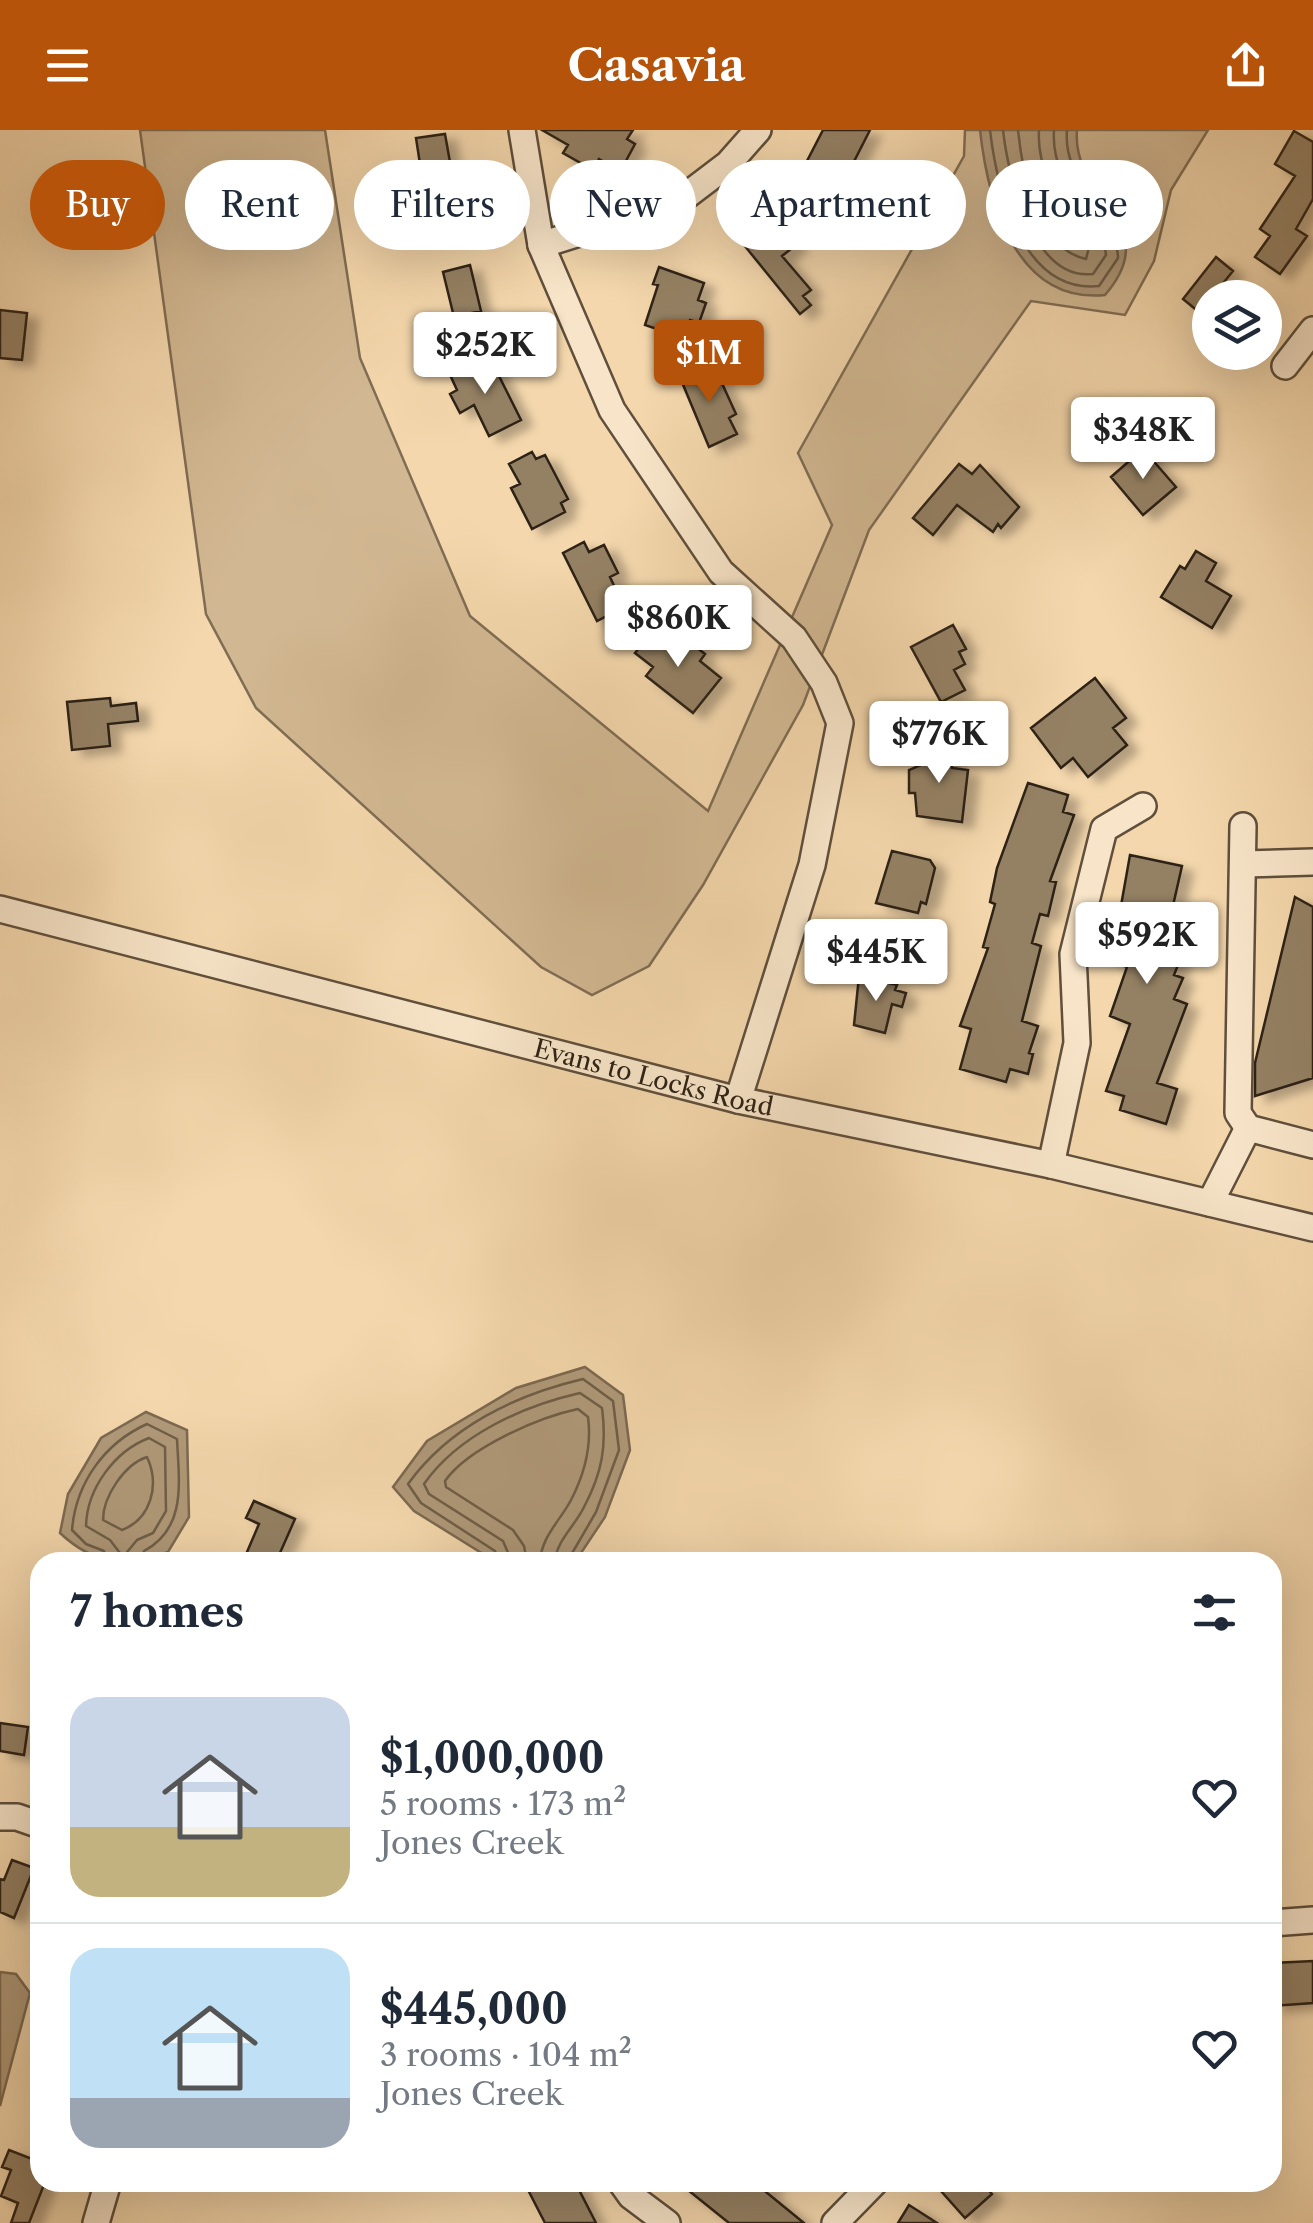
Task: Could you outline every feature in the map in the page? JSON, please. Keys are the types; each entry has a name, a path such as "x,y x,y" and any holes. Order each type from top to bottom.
{"street":[{"path":"522,130 541,246 612,410 721,572 794,638 824,683 840,723 812,865 738,1100"},
{"path":"541,246 678,202 728,164 758,130"},
{"path":"1285,366 1313,330"},
{"path":"1051,1165 1077,1044 1073,954 1104,829 1144,806"},
{"path":"1244,826 1238,1113 1248,1128 1313,1146"},
{"path":"1243,864 1313,862"},
{"name":"Evans to Locks Road","path":"0,909 738,1100 1051,1165 1313,1228"},
{"path":"1210,1203 1248,1128"},
{"path":"0,1818 17,1816 30,1821"},
{"path":"1282,1922 1313,1920"},
{"path":"96,2223 105,2192"},
{"path":"628,2192 667,2223"},
{"path":"835,2223 865,2192"}],"shaded area":[{"path":"140,130 325,130 330,160 185,160 185,250 334,250 334,189 360,358 470,616 708,811 832,525 798,453 911,250 966,250 966,160 962,160 965,130 1208,130 1171,190 1163,223 1163,160 986,160 986,250 1157,250 1154,261 1125,315 1031,301 869,530 803,705 703,885 649,966 592,995 541,967 256,708 206,614 156,250 165,250 165,160 144,160"}],"water":[{"path":"980,130 1077,130 1081,160 986,160 986,168"},
{"path":"1017,250 1126,250 1121,270 1105,295 1074,293 1049,283 1028,266"},
{"path":"585,1367 623,1395 630,1450 605,1517 582,1552 480,1552 414,1511 393,1487 427,1441 516,1388"},
{"path":"146,1412 187,1430 189,1517 168,1552 85,1552 60,1533 68,1494 101,1438"},
{"path":"0,1972 16,1974 30,1993 0,2106"}],"building":[{"path":"542,130 633,130 627,139 635,144 626,160 575,160 563,153 568,145"},
{"path":"823,130 870,130 855,160 808,160"},
{"path":"1294,131 1313,142 1313,199 1296,229 1307,236 1280,274 1255,257 1270,236 1260,229 1295,176 1275,164"},
{"path":"445,134 450,160 419,160 416,138"},
{"path":"748,250 790,250 782,256 811,290 803,296 811,305 800,314"},
{"path":"1216,257 1233,271 1226,280 1198,280"},
{"path":"470,265 481,311 454,317 443,272"},
{"path":"659,267 704,283 698,300 706,303 699,323 690,320 683,338 645,325 658,285 653,284"},
{"path":"1192,288 1192,306 1183,299"},
{"path":"0,310 27,313 22,360 0,358"},
{"path":"490,358 521,420 489,436 474,405 460,413 450,394 457,390 451,377"},
{"path":"704,363 713,383 720,379 736,414 729,418 737,434 709,447 679,375"},
{"path":"1143,449 1176,487 1143,515 1111,477"},
{"path":"532,452 536,459 545,455 568,499 561,503 565,512 532,529 511,488 520,484 509,464"},
{"path":"959,464 972,474 980,465 1019,507 1001,528 998,524 993,532 957,505 933,535 913,518"},
{"path":"584,542 589,552 604,545 618,573 610,577 624,607 597,621 563,553"},
{"path":"1196,551 1216,563 1206,581 1231,596 1212,628 1161,597 1180,566 1185,569"},
{"path":"953,625 966,649 959,652 965,664 954,670 965,690 941,702 911,647"},
{"path":"654,630 677,645 683,637 705,654 700,661 721,678 693,713 646,676 653,667 635,653"},
{"path":"1095,678 1126,718 1113,728 1127,745 1088,777 1073,758 1061,768 1031,728"},
{"path":"110,698 111,706 136,703 138,721 108,724 110,746 72,750 67,702"},
{"path":"922,748 950,749 952,768 968,770 962,822 917,816 915,793 909,793 909,770 921,765"},
{"path":"1028,783 1068,795 1063,812 1074,815 1050,881 1056,882 1048,916 1040,914 1032,943 1041,946 1022,1021 1038,1026 1029,1053 1033,1054 1028,1074 1010,1069 1006,1082 960,1069 971,1029 960,1026 988,948 983,947 995,904 990,902 997,868"},
{"path":"892,851 930,860 935,868 926,904 921,902 918,913 876,903"},
{"path":"1130,855 1182,866 1172,910 1180,912 1169,955 1180,960 1174,975 1183,978 1174,999 1187,1004 1157,1083 1177,1089 1166,1124 1120,1110 1124,1096 1106,1091 1130,1024 1110,1016 1127,967 1106,958 1116,934"},
{"path":"1295,897 1313,907 1313,1078 1255,1096 1255,1063"},
{"path":"859,976 897,985 895,990 906,993 902,1007 892,1004 885,1033 854,1025"},
{"path":"254,1501 295,1519 280,1552 247,1552 259,1524 246,1518"},
{"path":"0,1723 28,1727 24,1755 0,1751"},
{"path":"12,1860 30,1867 30,1878 14,1918 0,1912 0,1879 4,1880"},
{"path":"1313,1961 1313,2003 1282,2005 1282,1963"},
{"path":"9,2150 30,2158 30,2192 41,2192 29,2223 11,2223 18,2203 1,2196 11,2170 2,2167"},
{"path":"529,2192 580,2192 596,2223 545,2223"},
{"path":"690,2192 766,2192 804,2223 729,2223"},
{"path":"942,2192 990,2192 992,2194 965,2218"},
{"path":"909,2205 937,2223 898,2223"}]}
